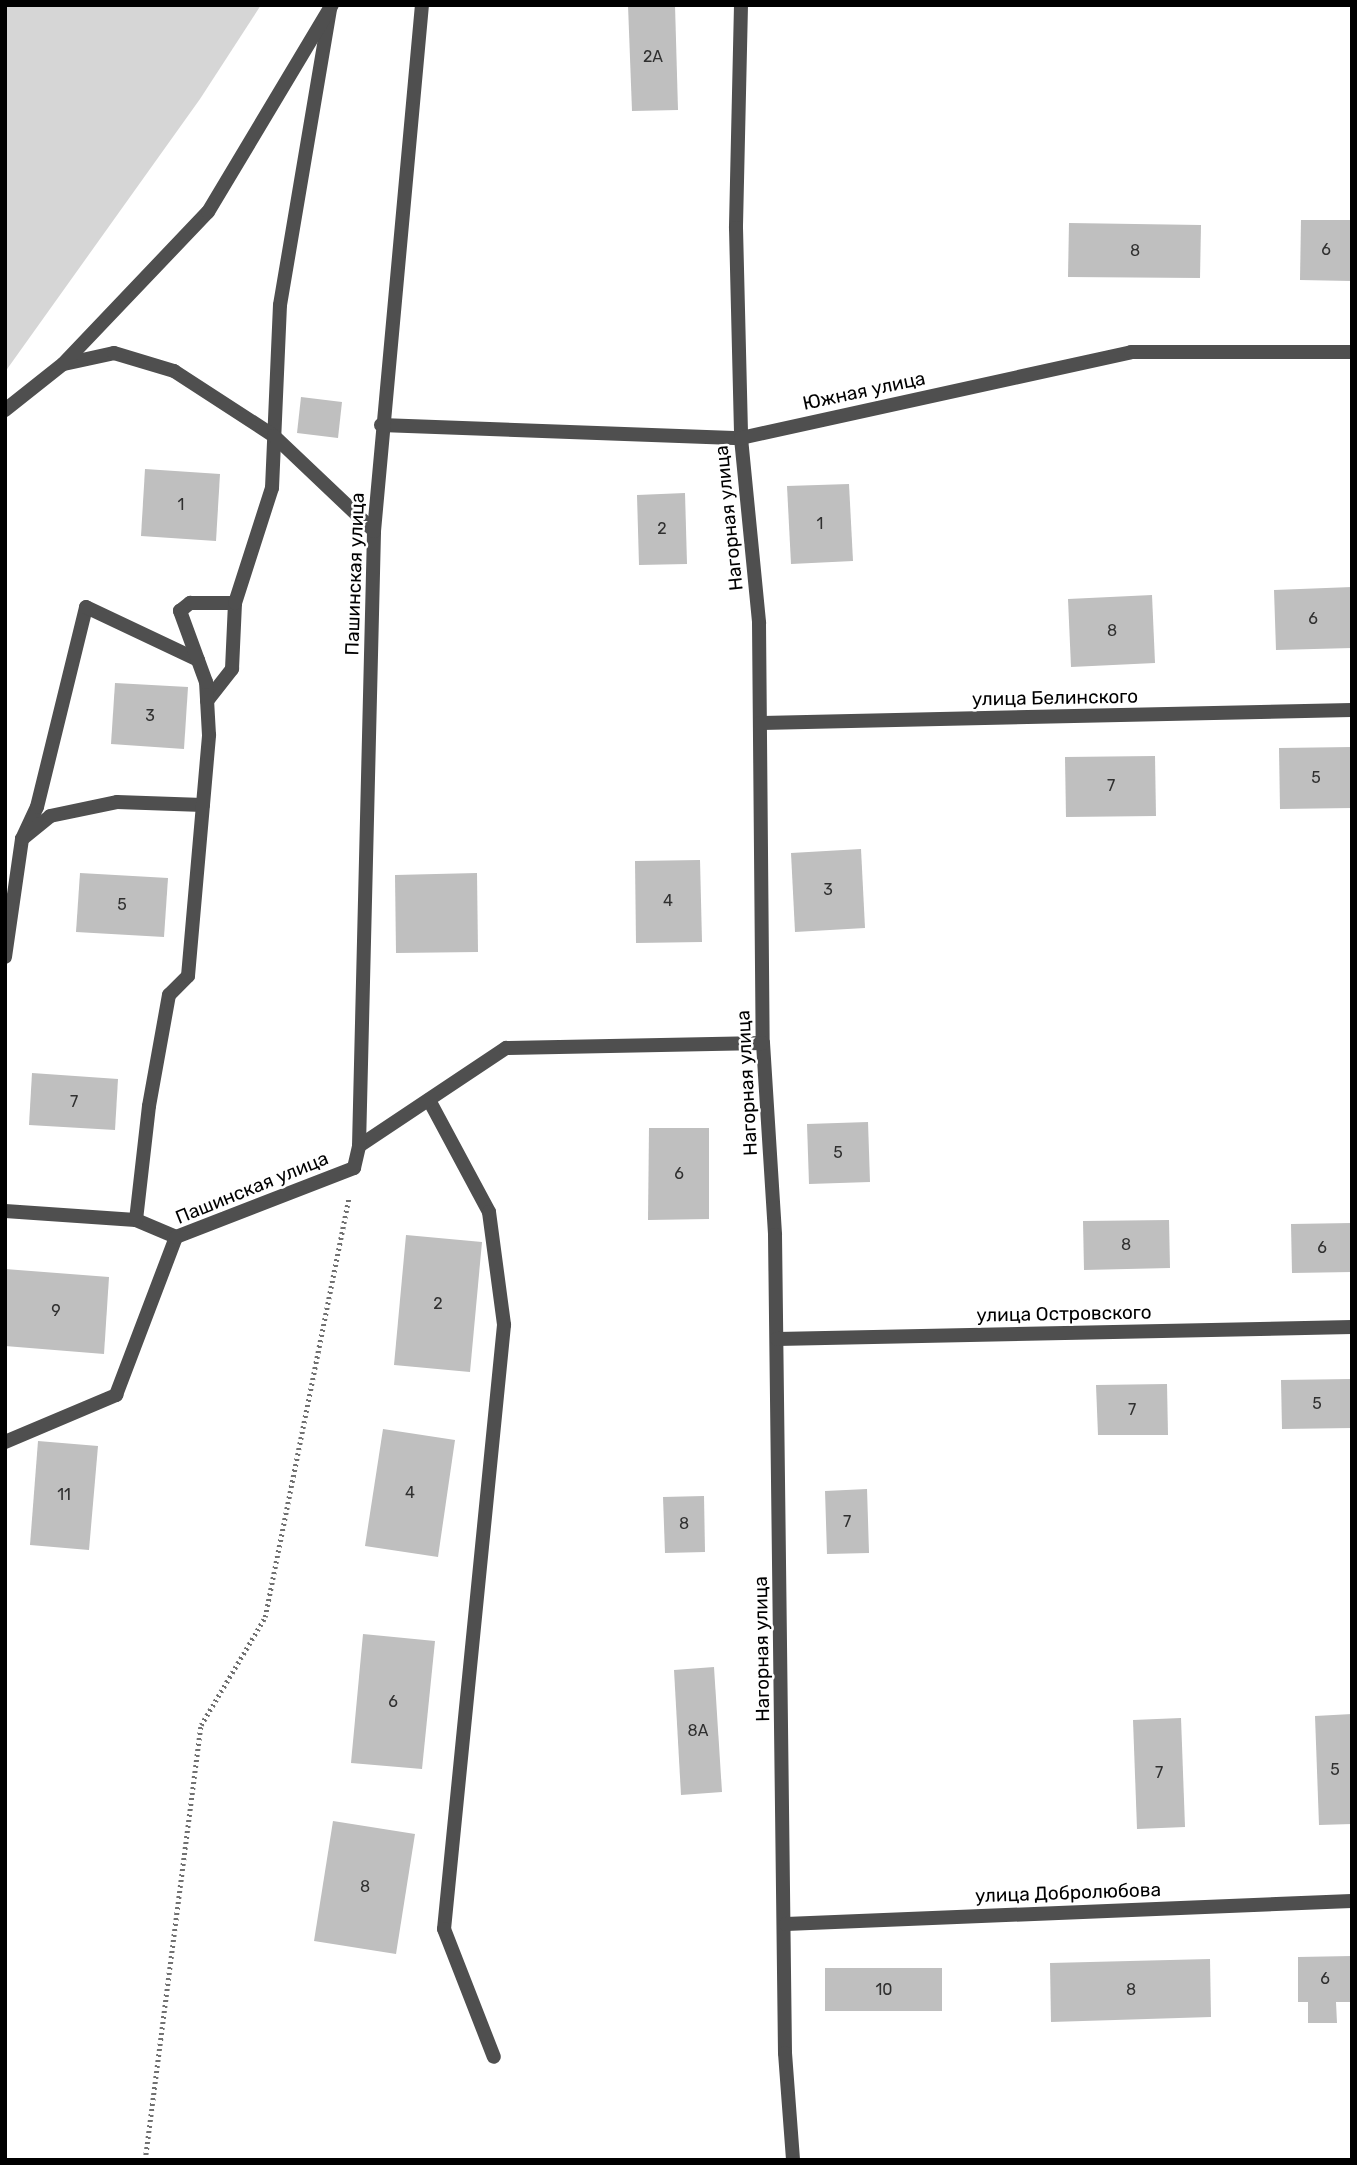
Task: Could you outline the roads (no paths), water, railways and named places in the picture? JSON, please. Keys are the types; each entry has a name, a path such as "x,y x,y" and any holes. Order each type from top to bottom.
{"street":[{"name":"Пашинская улица","path":"5,1442 116,1395 176,1237 354,1168 359,1146 374,531 381,425 422,5"},
{"name":"Нагорная улица","path":"741,5 736,228 740,438 759,623 763,1042 777,1339 786,1924 785,2053 793,2160"},
{"path":"5,410 63,364 208,212 331,7"},
{"path":"208,701 232,669 235,603 272,488 280,305 331,7"},
{"name":"Южная улица","path":"381,425 740,438 1131,352 1352,352"},
{"path":"63,364 114,353 174,371 274,436 374,531"},
{"path":"136,1220 149,1106 169,995 188,976 203,805 208,701 198,660 180,611 190,603 235,603"},
{"path":"5,957 22,839 37,807 86,607 198,660"},
{"name":"улица Белинского","path":"760,723 1352,710"},
{"path":"22,839 50,816 117,802 203,805"},
{"path":"359,1146 506,1048 763,1042"},
{"path":"429,1100 489,1212 504,1325 444,1929 494,2057"},
{"path":"5,1211 136,1220 176,1237"},
{"name":"улица Островского","path":"777,1339 1352,1327"},
{"name":"улица Добролюбова","path":"786,1924 1352,1901"}]}
